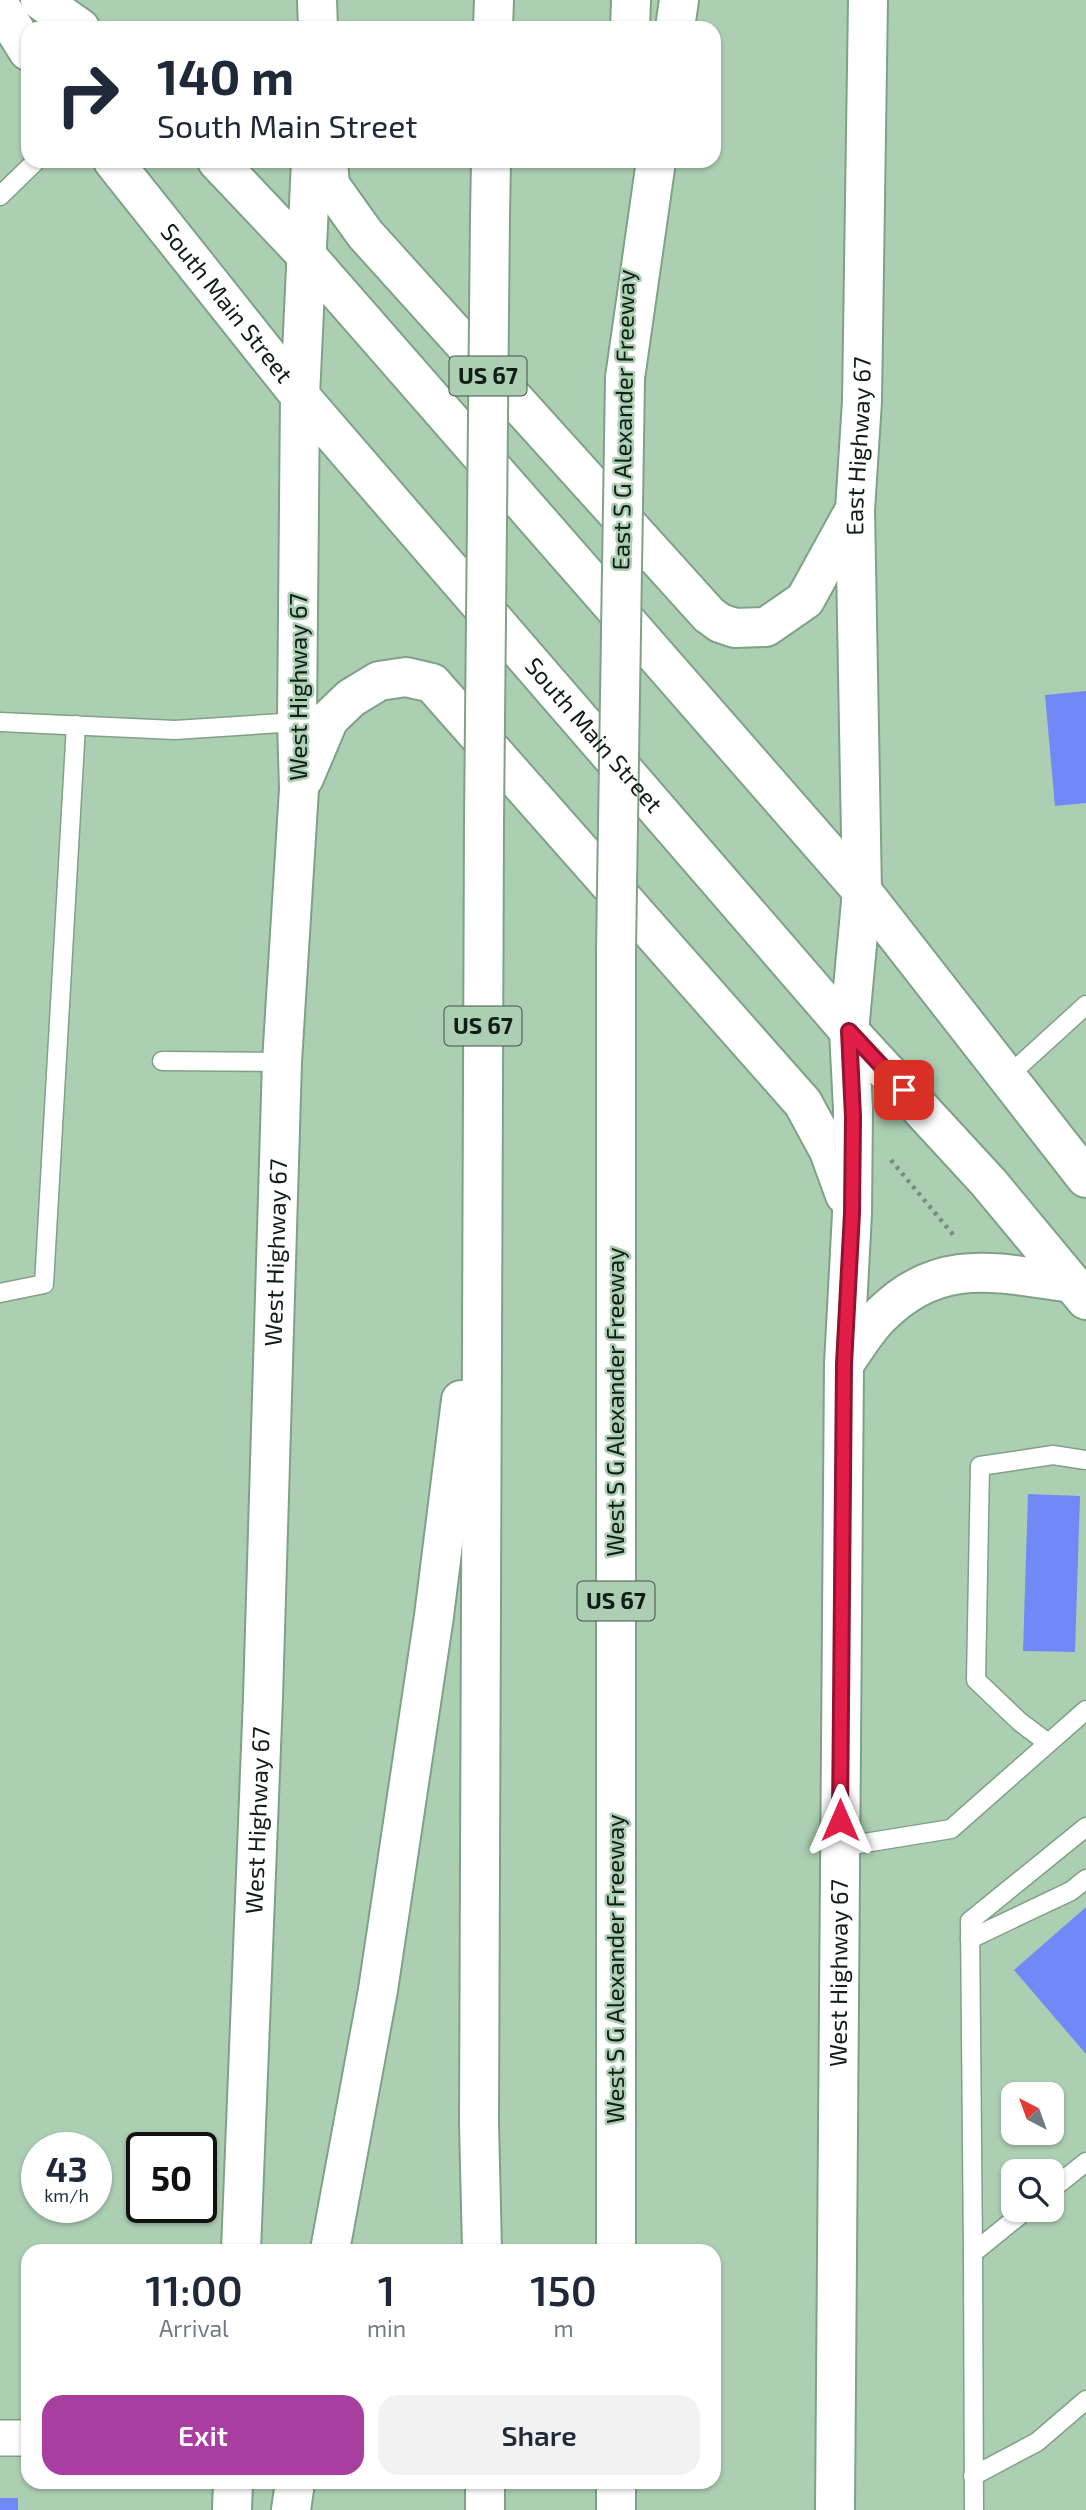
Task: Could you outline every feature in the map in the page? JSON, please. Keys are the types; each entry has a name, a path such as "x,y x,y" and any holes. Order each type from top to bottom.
{"main road":[{"path":"40,0 70,21"},
{"path":"317,0 318,21"},
{"path":"630,21 631,0"},
{"path":"676,21 679,0"},
{"name":"East Highway 67","path":"862,891 855,510 862,401 868,0"},
{"path":"0,6 21,40"},
{"name":"South Main Street","path":"119,168 300,396 849,1031 989,1183 1079,1292"},
{"path":"224,168 306,256 862,891 1086,1178"},
{"path":"306,256 311,168"},
{"path":"329,168 330,185 365,234 709,615 720,623 735,628 766,627 805,600 855,510"},
{"name":"US 67","path":"482,2244 479,2123 482,1231 491,168"},
{"name":"East S G Alexander Freeway","path":"620,679 628,168"},
{"path":"625,378 655,168"},
{"name":"West Highway 67","path":"241,2244 264,1697 282,1062 299,789 297,722 300,396 306,256"},
{"path":"299,789 329,719 351,698 379,681 406,677 432,683 803,1103 828,1151 852,1213"},
{"name":"West S G Alexander Freeway","path":"616,2244 616,951 620,679"},
{"name":"West Highway 67","path":"835,2510 844,1364 852,1213 853,1109 849,1031 862,891"},
{"path":"331,2244 378,1990 434,1616 482,1231"},
{"path":"844,1364 878,1318 918,1286 944,1276 983,1270 1079,1292"},
{"path":"232,2510 233,2489"},
{"path":"291,2510 294,2489"},
{"path":"485,2489 485,2510"},
{"path":"616,2489 616,2510"}],"street":[{"path":"0,2438 21,2438"}],"lane":[{"path":"0,195 29,168"},
{"path":"0,722 175,730 297,722"},
{"path":"0,1293 44,1284 76,725"},
{"path":"1007,1077 1086,1005"},
{"path":"162,1061 282,1062"},
{"path":"1048,1743 1020,1722 976,1680 980,1466 1053,1455 1086,1460"},
{"path":"840,1847 951,1829 1086,1710"},
{"path":"974,2510 970,1921 1086,1827"},
{"path":"970,1939 1071,1891 1086,1879"},
{"path":"1064,2179 1086,2162"},
{"path":"973,2253 1011,2222"},
{"path":"973,2476 1037,2442 1086,2400"}],"path":[{"path":"883,1152 961,1244"}],"building":[{"path":"1086,691 1086,803 1055,806 1045,695"},
{"path":"1028,1494 1080,1496 1075,1652 1023,1651"},
{"path":"1086,1907 1086,2054 1014,1970"},
{"path":"0,2498 18,2498 18,2510 0,2510"}],"route":[{"path":"840,1820 844,1364 852,1213 853,1117 849,1031 904,1090"}]}
